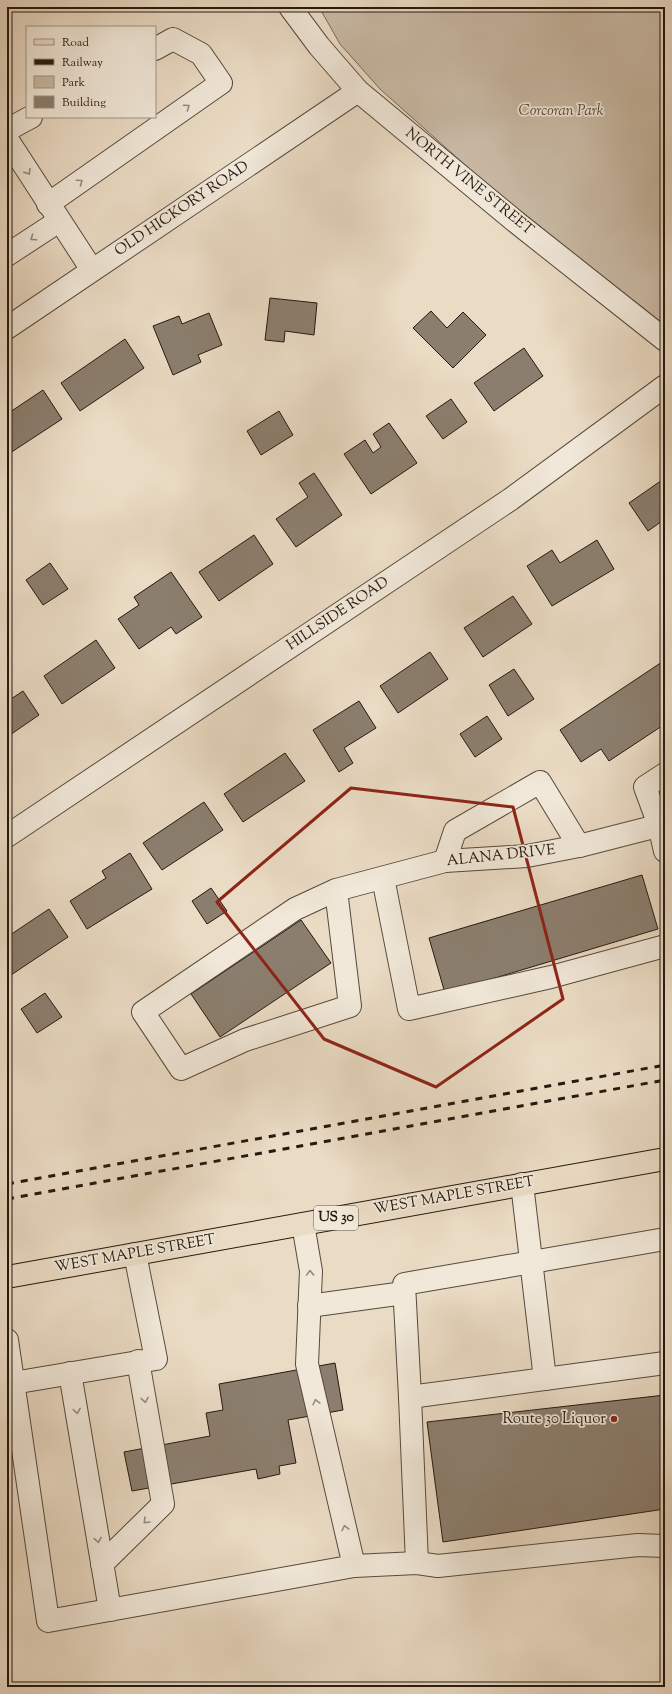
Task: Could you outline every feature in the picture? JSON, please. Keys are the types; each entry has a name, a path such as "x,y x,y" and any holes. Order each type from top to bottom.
{"main road":[{"name":"WEST MAPLE STREET","path":"7,1277 665,1159"}],"street":[{"name":"NORTH VINE STREET","path":"290,7 319,46 358,91 516,222 665,340"},
{"path":"7,255 54,213 221,83 201,54 173,39 156,48"},
{"name":"OLD HICKORY ROAD","path":"7,328 358,91"},
{"path":"7,130 29,118"},
{"path":"7,139 92,270"},
{"name":"HILLSIDE ROAD","path":"7,836 511,499 665,386"},
{"path":"665,774 645,787 662,825 665,851"},
{"path":"445,861 455,831 540,782 578,846"},
{"name":"ALANA DRIVE","path":"336,890 350,1006 245,1040 180,1069 143,1012 295,909 336,890 445,861 527,856 578,846 662,825"},
{"path":"383,878 409,1009 551,977 665,946"},
{"path":"522,1184 545,1379"},
{"path":"303,1224 311,1271 307,1364 354,1566"},
{"path":"417,1563 404,1284 665,1239"},
{"path":"13,1383 156,1358 135,1254"},
{"path":"309,1306 404,1293"},
{"path":"7,1340 48,1621 354,1566 417,1563 438,1566 638,1545 665,1546"},
{"path":"102,1564 163,1504 138,1362"},
{"path":"410,1397 665,1363"},
{"path":"70,1373 110,1610"}],"highlighted area":[{"path":"351,788 513,807 563,999 436,1087 324,1039 217,902"}],"green space":[{"name":"Corcoran Park","path":"319,7 665,7 665,325 491,188 380,89 340,44"}],"building":[{"path":"270,298 317,303 314,335 285,331 284,342 265,340"},
{"path":"431,311 447,328 463,312 486,335 453,368 413,328"},
{"path":"209,313 222,345 198,355 201,362 173,375 153,326 179,316 182,324"},
{"path":"125,339 144,368 80,411 61,383"},
{"path":"524,348 543,376 494,411 474,383"},
{"path":"43,390 62,419 7,455 7,414"},
{"path":"451,399 467,422 443,439 426,416"},
{"path":"279,411 293,435 261,455 247,431"},
{"path":"389,423 417,463 371,494 344,454 365,440 373,453 381,447 373,434"},
{"path":"314,473 342,515 296,547 276,519 308,497 299,483"},
{"path":"665,478 665,519 648,531 629,503"},
{"path":"254,535 273,564 219,601 199,572"},
{"path":"597,540 614,569 552,606 527,566 552,550 560,563"},
{"path":"50,563 68,589 43,605 26,580"},
{"path":"171,572 202,617 176,634 171,627 139,649 118,619 139,605 134,597"},
{"path":"513,596 532,624 483,657 464,628"},
{"path":"96,640 115,668 62,704 44,676"},
{"path":"430,652 448,679 398,713 380,686"},
{"path":"665,660 665,724 609,761 601,749 581,762 560,730"},
{"path":"514,669 534,699 508,716 489,685"},
{"path":"23,691 39,715 7,737 7,692 11,699"},
{"path":"359,701 376,728 344,748 353,763 339,772 313,730"},
{"path":"487,716 502,739 475,757 460,734"},
{"path":"285,753 305,781 243,822 224,794"},
{"path":"204,802 223,830 162,870 143,843"},
{"path":"130,853 152,889 87,929 70,901 106,878 102,871"},
{"path":"642,875 658,929 445,993 429,938"},
{"path":"211,888 227,911 207,924 192,901"},
{"path":"49,909 68,937 8,977 7,937"},
{"path":"301,920 331,963 220,1037 191,994"},
{"path":"45,993 62,1017 37,1033 21,1009"},
{"path":"335,1363 343,1410 288,1420 296,1463 279,1466 280,1474 258,1479 256,1469 132,1491 124,1452 210,1436 206,1413 223,1410 219,1384"},
{"path":"665,1395 665,1509 443,1542 427,1422"}],"railway":[{"path":"7,1184 665,1065"},
{"path":"7,1199 665,1080"}],"place":[{"name":"Route 30 Liquor","path":"614,1419"}]}
